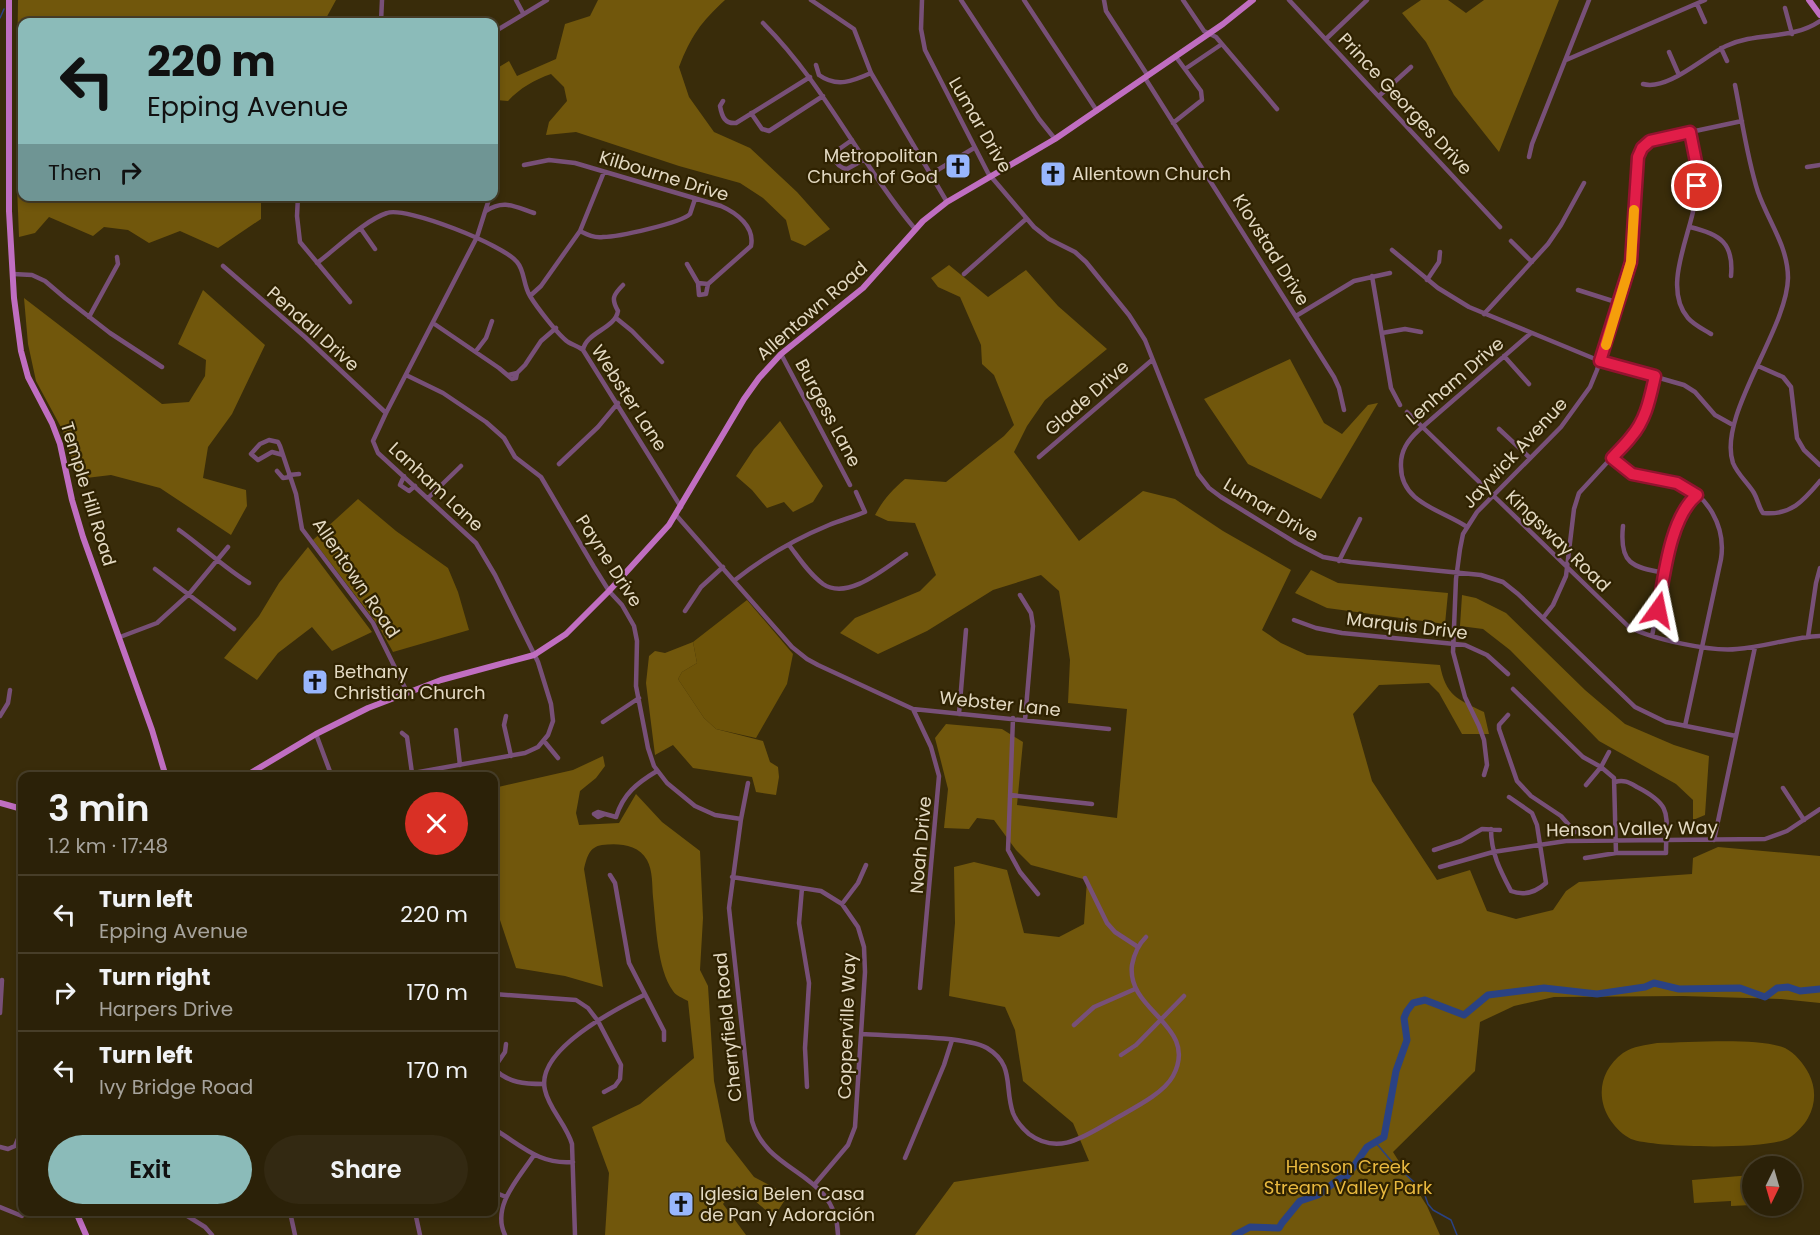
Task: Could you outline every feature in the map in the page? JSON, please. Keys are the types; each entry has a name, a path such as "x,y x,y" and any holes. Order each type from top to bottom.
{"main road":[{"name":"Temple Hill Road","path":"9,0 9,211 17,329 25,368 60,444 83,537 161,755 164,772"},
{"name":"Allentown Road","path":"252,772 316,734 357,713 441,680 534,655 567,634 654,543 676,515 758,379 781,354 859,292 882,269 915,228 947,202 1055,139 1097,111 1210,33 1253,0"},
{"path":"1809,0 1820,15"},
{"path":"0,802 18,808"},
{"path":"78,1216 86,1235"}],"street":[{"path":"381,18 382,0"},
{"path":"516,0 524,13"},
{"path":"498,29 547,0"},
{"path":"811,0 854,29 871,73 947,202"},
{"name":"Lumar Drive","path":"922,0 921,30 925,50 974,148 991,177 1026,219 1045,236 1075,252 1086,262 1137,326 1198,474 1206,485 1221,497 1296,543 1323,556 1340,561 1487,576 1503,582 1635,707 1656,718 1736,736"},
{"path":"961,0 1055,139"},
{"path":"1023,0 1097,111"},
{"name":"Klovstad Drive","path":"1104,0 1108,15 1173,123 1336,381 1344,410"},
{"path":"1184,0 1203,29 1222,44 1277,109"},
{"name":"Prince Georges Drive","path":"1289,0 1500,227"},
{"path":"1326,39 1367,0"},
{"path":"1529,157 1532,144 1589,0"},
{"path":"1566,60 1705,0"},
{"path":"1697,4 1705,22"},
{"path":"1785,8 1792,34"},
{"path":"1643,84 1653,85 1679,75 1721,48 1749,38 1792,34 1808,29 1820,21"},
{"path":"763,22 789,49 810,77 915,228"},
{"path":"1185,69 1222,44"},
{"path":"1721,48 1727,61"},
{"path":"1669,52 1679,75"},
{"path":"1173,123 1202,100 1201,91 1176,57"},
{"path":"816,65 817,73 822,77 840,83 849,82 871,73"},
{"path":"1379,96 1411,67"},
{"path":"723,101 720,109 728,123 736,123 810,77"},
{"path":"1735,85 1759,194 1783,249 1788,276 1783,303 1733,424 1731,447 1734,463 1756,496 1763,513 1779,513 1793,509 1820,481"},
{"path":"751,113 762,129 769,131 823,96"},
{"name":"Jaywick Avenue","path":"1484,775 1487,765 1484,740 1463,691 1454,661 1452,642 1457,572 1461,543 1467,527 1477,512 1575,410 1590,387 1631,262 1636,166 1639,154 1650,141 1742,121"},
{"path":"1690,132 1697,181 1690,227 1677,275 1677,293 1680,306 1688,318 1711,334"},
{"path":"852,140 835,152 834,157 837,163 842,168 849,169 865,159"},
{"path":"931,174 974,148"},
{"name":"Kilbourne Drive","path":"524,165 542,161 580,164 729,210 750,230 752,237 749,250 708,284"},
{"path":"1807,167 1820,165"},
{"path":"530,296 541,286 580,231 604,172"},
{"path":"1484,314 1555,234 1584,183"},
{"path":"580,231 592,236 606,237 678,221 690,214 695,199"},
{"path":"298,201 300,242 350,302"},
{"name":"Lanham Lane","path":"489,201 477,237 386,413 374,438 374,445 378,453 483,551 534,655 547,688 553,716 550,730 544,741"},
{"path":"487,209 495,205 506,204 534,213"},
{"name":"Webster Lane","path":"317,263 376,218 390,211 414,215 477,237 504,251 517,261 530,296 567,341 578,345 583,350 681,507"},
{"path":"964,274 1026,219"},
{"path":"1690,227 1711,232 1723,240 1731,256 1731,276"},
{"path":"361,230 375,249"},
{"path":"1511,241 1532,262"},
{"path":"1392,249 1427,280 1457,301 1600,361 1690,388 1712,412 1733,424"},
{"path":"1427,280 1439,262 1440,252"},
{"path":"89,316 118,264 117,257"},
{"path":"687,264 698,283 697,291 700,296 706,294 708,284 698,283"},
{"name":"Pendall Drive","path":"223,266 305,337 386,413"},
{"path":"1296,316 1349,284 1390,273"},
{"path":"13,274 32,275 45,280 89,316 162,367"},
{"path":"1372,276 1391,388 1400,405"},
{"path":"583,350 586,342 616,318 618,311 612,299 623,285"},
{"path":"1578,291 1619,303"},
{"path":"616,318 662,362"},
{"path":"476,351 486,338 492,321"},
{"path":"433,323 508,375 517,373 541,341 556,328"},
{"path":"1382,333 1405,329 1421,332"},
{"name":"Lenham Drive","path":"1467,527 1418,501 1410,493 1403,481 1400,463 1403,450 1422,427 1531,333"},
{"name":"Burgess Lane","path":"781,354 850,485"},
{"path":"1504,356 1528,384"},
{"name":"Glade Drive","path":"1039,457 1152,360"},
{"path":"1758,366 1783,377 1791,387 1796,435 1804,450 1820,465"},
{"name":"Payne Drive","path":"406,375 443,393 486,422 501,434 518,460 537,472 609,591 627,613 635,631 636,686 650,757 657,771 695,806 715,815 741,819"},
{"path":"1543,618 1553,605 1568,569 1577,497 1584,486 1632,437 1641,423 1655,376"},
{"path":"559,464 598,427 618,404"},
{"name":"Kingsway Road","path":"1407,412 1626,625 1652,636 1728,650 1820,636"},
{"path":"1499,429 1530,458"},
{"path":"273,439 278,442 283,454 272,452 258,460 251,454 260,444 273,439"},
{"name":"Allentown Road","path":"283,454 299,505 302,529 373,623 408,692"},
{"path":"1612,458 1632,474 1677,483 1697,495 1716,518 1722,542 1721,559 1685,726"},
{"path":"428,498 461,466"},
{"path":"277,471 283,477 299,474"},
{"path":"404,476 400,484 405,489 409,491 415,486"},
{"name":"Burgess Lane","path":"789,545 821,528 865,512 856,492"},
{"path":"1652,636 1678,522 1687,506 1697,495"},
{"name":"Webster Lane","path":"676,515 792,647 807,659 914,710 1109,729"},
{"path":"1340,561 1360,519"},
{"path":"1623,526 1622,549 1628,560 1638,567 1665,573"},
{"path":"179,530 204,548 216,561 249,582"},
{"path":"735,580 761,559 789,545 816,579 826,586 838,589 856,585 906,554"},
{"path":"120,637 157,623 189,594 228,547"},
{"path":"685,611 701,587 723,567"},
{"path":"1808,637 1814,591 1820,568"},
{"path":"155,569 234,629"},
{"path":"1020,595 1030,613 1033,626 1025,720"},
{"name":"Marquis Drive","path":"1294,620 1309,626 1342,633 1452,642 1472,647 1482,651 1508,674"},
{"path":"958,714 966,630"},
{"path":"1714,840 1755,647"},
{"path":"1513,689 1583,757 1610,773 1615,782 1616,852"},
{"path":"0,716 8,703 10,690"},
{"path":"603,722 639,698"},
{"name":"Noah Drive","path":"914,710 933,753 939,776 920,988"},
{"path":"1509,716 1499,725 1499,729 1512,772 1522,788 1542,805 1561,816 1575,832"},
{"path":"506,717 505,729 511,756"},
{"path":"1013,718 1007,837 1009,853 1024,878 1038,894"},
{"path":"456,730 460,765"},
{"path":"402,733 407,737 412,772"},
{"path":"316,734 330,772"},
{"path":"418,772 532,751 544,741 558,758"},
{"path":"1586,785 1602,767 1609,752"},
{"path":"591,808 598,812 594,814 596,817 605,814 616,817 620,805 631,789 657,771"},
{"path":"1585,858 1616,852 1666,853 1665,812 1660,801 1627,781 1615,782"},
{"name":"Cherryfield Road","path":"748,783 732,877 729,919 752,1121 759,1137 772,1155 815,1184 830,1204 836,1220 838,1235"},
{"path":"1783,788 1804,820"},
{"path":"1010,795 1092,804"},
{"path":"1491,829 1493,852 1511,891 1517,893 1537,891 1546,883 1537,825 1532,813 1509,797"},
{"path":"1532,813 1542,805"},
{"name":"Henson Valley Way","path":"1440,867 1493,852 1541,844 1615,840 1771,838 1787,831 1820,809"},
{"path":"1434,850 1461,841 1482,829 1500,830"},
{"path":"842,904 858,884 866,866"},
{"path":"610,875 615,883 629,963 664,1031 664,1040"},
{"name":"Copperville Way","path":"732,877 820,891 842,904 858,927 864,947 865,972 856,1121 848,1145 815,1184"},
{"path":"1085,878 1107,923 1115,932 1138,946"},
{"path":"802,888 799,927 809,984 805,1054 807,1087"},
{"path":"862,1034 952,1040 985,1047 1000,1058 1008,1077 1012,1112 1017,1122 1036,1139 1056,1145 1067,1144 1086,1136 1161,1090 1167,1085 1175,1071 1178,1051 1172,1030 1146,1006 1135,989 1132,968 1138,946 1146,937"},
{"path":"0,1013 2,980"},
{"path":"1074,1026 1094,1007 1135,989"},
{"path":"498,993 576,1000 588,1008 598,1021 622,1068 618,1082 604,1092"},
{"path":"569,1235 575,1235 573,1162 569,1134 548,1098 544,1084 549,1067 580,1033 644,995"},
{"path":"1121,1055 1136,1045 1184,996"},
{"path":"905,1158 944,1065 952,1040"},
{"path":"498,1062 505,1052 506,1044"},
{"path":"498,1071 513,1082 544,1084"},
{"path":"498,1132 534,1155 556,1162 573,1162"},
{"path":"0,1147 10,1149 15,1146 18,1139"},
{"path":"505,1235 502,1224 503,1204 534,1155"},
{"path":"498,1194 506,1197"},
{"path":"0,1207 18,1214"},
{"path":"187,1216 205,1227 212,1235"},
{"path":"291,1216 295,1235"},
{"path":"416,1216 420,1235"}],"shaded area":[{"path":"358,499 396,531 448,568 469,630 393,652 378,625 313,540"},
{"path":"747,600 793,654 787,684 756,738 716,729 704,718 678,679 682,672 697,663 693,642"},
{"path":"1741,1042 1785,1048 1799,1059 1811,1079 1814,1096 1811,1113 1795,1134 1777,1142 1736,1146 1686,1146 1631,1139 1617,1129 1606,1112 1602,1085 1609,1068 1623,1053 1635,1047 1657,1043"},
{"path":"1742,1176 1742,1205 1731,1206 1731,1201 1694,1203 1692,1180"}],"green space":[{"path":"18,0 336,0 326,18 18,18 18,201 261,201 261,219 218,248 180,231 149,243 128,230 104,227 93,236 49,217 35,233 19,237 16,160"},
{"path":"598,0 725,0 697,30 679,67 689,97 714,132 750,148 797,192 830,229 805,246 791,240 786,220 763,198 740,183 679,166 576,132 546,135 549,122 567,101 564,87 551,74 528,85 508,101 498,100 498,68 509,61 517,76 556,59 565,24 590,16"},
{"path":"1421,0 1448,0 1466,13 1484,0 1559,0 1499,152 1454,95 1426,42 1402,13"},
{"name":"Henson Creek Stream Valley Park","path":"949,265 988,297 1026,270 1058,306 1107,349 1045,400 1027,426 1014,452 1079,541 1143,491 1175,499 1223,531 1291,570 1262,630 1281,643 1307,655 1440,665 1449,690 1460,700 1484,712 1489,734 1462,734 1439,693 1429,683 1379,685 1353,714 1372,781 1437,880 1470,870 1487,911 1516,919 1553,910 1566,891 1579,882 1692,874 1693,858 1718,847 1820,856 1820,1003 1781,999 1683,996 1554,997 1514,1006 1480,1022 1475,1071 1393,1152 1427,1206 1440,1235 915,1235 954,1182 1089,1161 1073,1123 1023,1081 1015,1030 1005,1007 949,996 955,923 954,867 974,862 1007,870 1024,933 1059,937 1084,924 1087,880 1031,865 1016,850 994,820 977,818 969,829 944,828 948,789 935,738 946,724 1002,729 1023,742 1017,805 1117,818 1127,709 1068,703 1070,660 1059,591 1041,575 993,590 927,631 878,654 840,633 855,618 920,591 936,575 915,523 888,521 875,515 888,496 905,479 946,482 1004,436 1014,425 994,375 982,364 981,345 960,297 938,287 931,278"},
{"path":"203,290 265,345 232,414 208,447 203,478 246,490 247,506 231,535 160,488 111,475 78,479 63,431 36,381 28,344 24,298 162,404 189,402 205,376 206,360 178,344"},
{"path":"1290,359 1324,423 1342,434 1368,405 1378,403 1321,499 1248,464 1204,399"},
{"path":"780,421 823,486 813,502 793,512 784,502 767,508 736,476 754,449"},
{"path":"308,547 372,632 332,651 312,627 278,653 257,680 224,658 259,616 279,583"},
{"path":"1311,570 1338,583 1448,593 1445,624 1327,608 1295,593"},
{"path":"1462,595 1476,598 1506,613 1585,690 1625,724 1674,745 1709,756 1705,815 1693,820 1693,800 1676,784 1599,741 1510,650 1483,629 1460,626"},
{"path":"693,642 697,663 682,672 678,679 704,718 716,729 763,741 770,762 778,767 776,795 756,792 752,777 693,768 673,745 655,755 646,683 649,656 655,651 665,653"},
{"path":"603,756 605,766 596,778 580,791 576,813 579,825 619,823 636,794 662,822 700,851 703,918 700,970 708,986 714,1081 726,1141 754,1177 788,1195 774,1217 737,1186 723,1204 746,1235 605,1235 609,1173 592,1127 640,1104 694,1058 688,1001 673,991 660,959 649,864 643,855 633,848 615,844 598,846 589,853 584,869 603,987 565,976 516,968 498,914 498,787 573,770"}],"waterway":[{"path":"0,18 4,9"},
{"path":"1235,1235 1250,1227 1279,1228 1300,1201 1318,1195 1339,1179 1347,1176 1367,1147 1384,1137 1396,1071 1407,1040 1404,1018 1413,1003 1425,1000 1464,1015 1488,995 1544,988 1597,994 1645,987 1654,983 1679,989 1740,988 1765,997 1777,988 1788,987 1800,991 1820,989"},
{"path":"1376,1143 1393,1163 1423,1190 1433,1210 1451,1220 1457,1235"}],"slow traffic":[{"path":"1606,345 1629,273 1633,246 1634,210"}],"place":[{"name":"Metropolitan Church of God","path":"958,166"},
{"name":"Allentown Church","path":"1053,174"},
{"name":"Bethany Christian Church","path":"315,682"},
{"name":"Iglesia Belen Casa de Pan y Adoración","path":"681,1204"}],"route":[{"path":"1658,610 1676,527 1684,510 1697,495 1677,483 1632,474 1612,458 1632,437 1641,423 1655,376 1600,361 1629,273 1633,246 1636,166 1641,150 1650,141 1690,132 1696,162 1697,186"}]}
